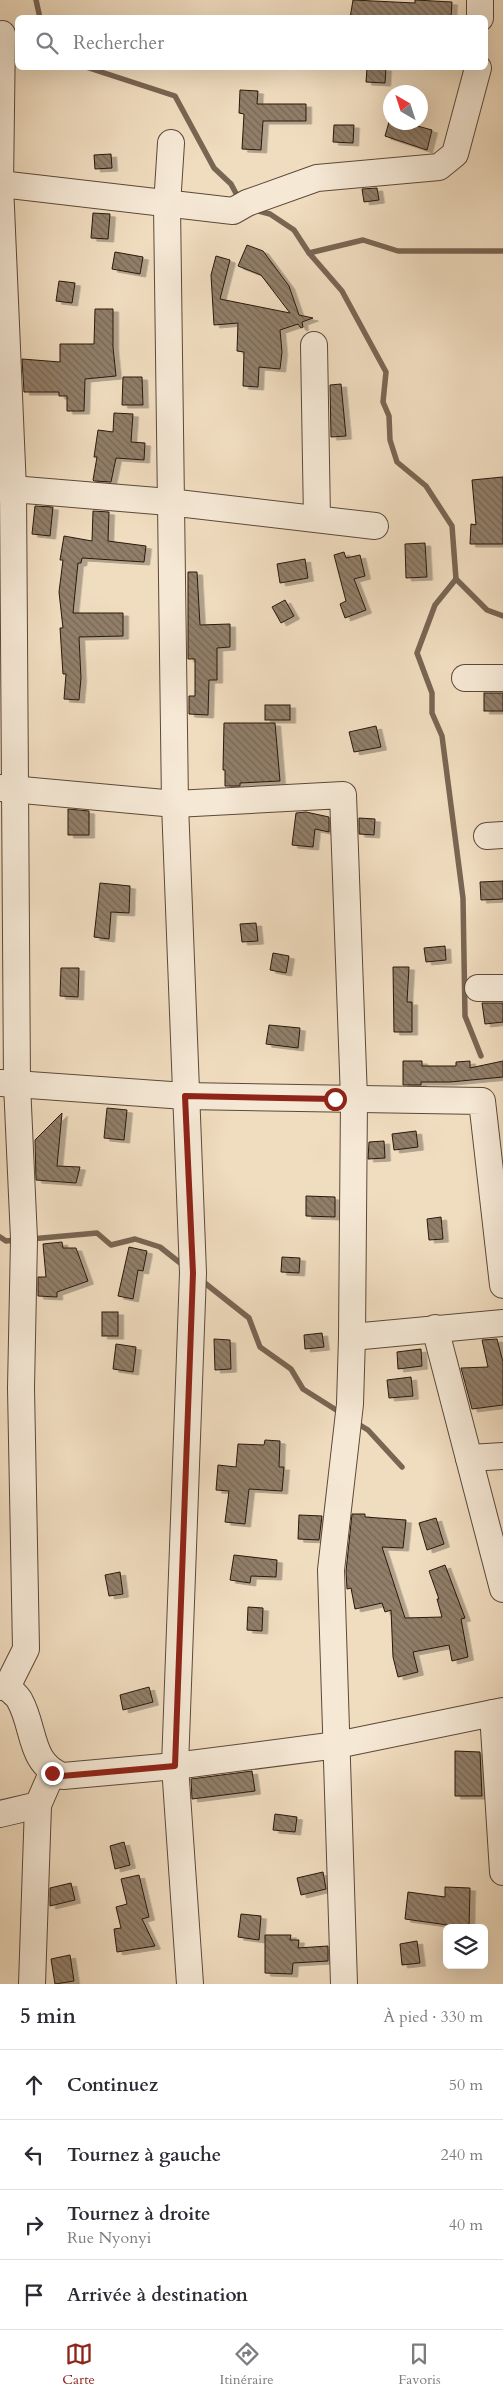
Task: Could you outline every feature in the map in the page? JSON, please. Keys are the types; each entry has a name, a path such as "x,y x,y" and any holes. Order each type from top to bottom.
{"street":[{"path":"480,0 480,15"},
{"path":"2,34 0,184 6,488 9,1083 24,1239 11,1388 26,1649 3,1687 20,1701 36,1754 52,1773 62,1776 175,1766 337,1745 498,1712 503,1872"},
{"path":"0,184 167,205 233,211 316,178 439,167 455,154 477,70"},
{"path":"170,143 167,205 174,804 193,1273 175,1766 190,1984"},
{"path":"314,345 317,519"},
{"path":"6,488 169,502 375,526"},
{"path":"465,678 503,678"},
{"path":"7,788 174,804 343,795 354,1099 352,1337 348,1414 331,1570 344,1984"},
{"path":"9,1083 185,1096 482,1101 497,1170 503,1285"},
{"path":"352,1337 503,1323"},
{"path":"436,1328 503,1589"},
{"path":"469,1458 503,1456"},
{"path":"32,1984 38,1805 52,1773"},
{"path":"0,1814 38,1805"}],"building":[{"path":"353,0 415,3 415,0 452,2 451,15 350,15"},
{"path":"367,70 386,70 385,83 366,82"},
{"path":"240,90 258,91 257,104 306,104 306,121 263,121 261,150 242,149 244,114 239,113"},
{"path":"334,125 354,125 353,143 333,142"},
{"path":"387,130 432,130 427,150 385,136"},
{"path":"111,154 112,168 95,169 94,155"},
{"path":"377,188 379,200 364,202 362,189"},
{"path":"93,213 110,214 108,239 91,238"},
{"path":"247,245 263,251 289,286 299,315 313,318 302,322 303,327 301,328 298,324 280,330 282,352 280,369 259,367 258,387 243,386 244,352 237,351 238,323 214,325 211,275 216,256 230,260 220,299 290,313 261,275 238,266"},
{"path":"115,252 143,257 140,274 112,269"},
{"path":"59,281 75,283 72,303 56,301"},
{"path":"95,309 113,309 113,347 116,376 85,379 84,411 67,411 67,396 59,396 59,392 24,392 22,359 60,362 60,344 94,344"},
{"path":"123,377 142,377 143,405 122,405"},
{"path":"341,384 346,436 331,437 330,385"},
{"path":"114,413 133,414 131,442 145,443 144,460 116,458 111,482 94,481 97,457 94,457 98,430 113,432"},
{"path":"503,477 503,544 470,544 471,524 476,525 472,480"},
{"path":"35,506 53,507 50,536 32,534"},
{"path":"93,511 109,512 108,541 146,546 144,562 82,558 81,563 78,563 73,613 123,613 123,636 79,637 81,678 79,700 64,699 66,674 63,674 60,628 63,628 59,592 63,560 60,560 64,536 92,541"},
{"path":"425,543 427,577 406,578 405,544"},
{"path":"344,552 346,558 360,555 365,576 354,579 366,610 345,618 340,604 346,601 334,555"},
{"path":"305,559 308,578 280,583 277,564"},
{"path":"188,572 197,572 200,625 230,624 230,647 217,648 217,680 209,680 208,715 189,714 189,696 195,696 195,659 188,659"},
{"path":"285,600 294,616 281,623 272,607"},
{"path":"484,693 503,693 503,711 484,711"},
{"path":"265,705 290,705 290,720 265,720"},
{"path":"224,723 275,723 280,781 240,783 240,786 225,786 225,770 223,770"},
{"path":"376,726 381,747 354,752 349,732"},
{"path":"68,809 89,811 89,835 68,835"},
{"path":"306,812 329,817 329,832 315,829 313,847 292,845 296,813"},
{"path":"359,818 375,819 374,835 359,834"},
{"path":"503,881 503,899 481,900 480,882"},
{"path":"100,883 130,886 129,913 111,912 109,939 94,937"},
{"path":"256,923 258,941 242,942 240,924"},
{"path":"445,946 446,960 426,962 424,948"},
{"path":"273,953 289,956 286,973 270,970"},
{"path":"393,967 409,967 407,1002 412,1002 412,1032 394,1032"},
{"path":"61,968 79,968 78,997 60,996"},
{"path":"482,1003 503,1003 503,1022 485,1024"},
{"path":"269,1025 300,1028 298,1048 266,1044"},
{"path":"403,1061 422,1061 422,1066 456,1066 456,1062 470,1061 470,1068 503,1061 503,1077 450,1082 421,1082 421,1085 403,1085"},
{"path":"107,1108 127,1110 124,1140 104,1138"},
{"path":"62,1113 57,1166 80,1167 76,1183 36,1180 35,1140"},
{"path":"416,1131 418,1147 394,1150 392,1134"},
{"path":"384,1141 385,1158 368,1159 369,1142"},
{"path":"306,1196 335,1197 335,1217 306,1216"},
{"path":"441,1217 443,1239 429,1240 427,1219"},
{"path":"62,1242 63,1248 76,1248 88,1281 57,1292 57,1297 38,1296 38,1277 46,1277 43,1244"},
{"path":"129,1247 147,1251 143,1271 138,1270 133,1299 118,1296"},
{"path":"282,1257 300,1258 299,1273 281,1272"},
{"path":"102,1312 118,1312 118,1336 102,1336"},
{"path":"322,1333 324,1347 305,1349 304,1335"},
{"path":"214,1339 230,1340 231,1369 215,1370"},
{"path":"497,1339 503,1362 503,1405 472,1409 461,1368 488,1367 482,1340"},
{"path":"116,1344 136,1347 133,1372 113,1369"},
{"path":"421,1349 422,1366 398,1369 397,1352"},
{"path":"411,1377 413,1396 389,1398 387,1380"},
{"path":"265,1440 280,1441 279,1467 284,1467 282,1491 249,1489 245,1524 225,1522 229,1491 216,1490 218,1465 236,1467 238,1444 264,1445"},
{"path":"352,1514 365,1514 365,1517 406,1520 403,1548 382,1547 405,1618 442,1617 437,1599 439,1599 429,1571 445,1565 465,1618 461,1619 468,1657 452,1661 449,1645 413,1652 418,1672 398,1677 393,1657 391,1610 385,1612 382,1603 355,1609 351,1588 347,1589 346,1571"},
{"path":"299,1515 322,1516 319,1540 298,1539"},
{"path":"436,1518 444,1544 427,1550 419,1523"},
{"path":"234,1555 277,1560 276,1577 251,1576 250,1583 230,1580"},
{"path":"120,1572 123,1594 109,1596 105,1575"},
{"path":"248,1607 263,1608 262,1631 247,1630"},
{"path":"149,1687 153,1702 123,1710 120,1695"},
{"path":"455,1751 480,1752 482,1796 455,1796"},
{"path":"252,1771 255,1791 192,1799 191,1779"},
{"path":"275,1814 297,1817 295,1832 273,1830"},
{"path":"124,1842 130,1865 115,1869 110,1846"},
{"path":"323,1872 326,1889 301,1895 297,1878"},
{"path":"139,1875 149,1917 142,1919 155,1946 117,1952 114,1929 121,1928 116,1907 127,1904 121,1879"},
{"path":"71,1883 75,1900 50,1906 50,1888"},
{"path":"445,1887 470,1888 469,1924 443,1924 405,1919 408,1892 445,1897"},
{"path":"241,1914 261,1916 259,1940 238,1937"},
{"path":"265,1935 291,1935 290,1940 299,1940 298,1948 328,1946 328,1961 293,1963 292,1974 265,1973"},
{"path":"417,1941 420,1963 402,1965 400,1944"},
{"path":"70,1955 74,1981 55,1984 51,1959"}],"waterway":[{"path":"36,0 39,15"},
{"path":"95,70 175,96 214,168 231,184 239,199"},
{"path":"254,210 270,214 294,230 309,253 342,291 386,372 383,402 389,416 390,440 397,462 426,486 452,526 456,579 487,610 503,616"},
{"path":"309,253 363,240 398,251 503,251"},
{"path":"456,579 435,605 417,653 432,693 432,713 442,736 463,898 465,1016 481,1056"},
{"path":"31,1239 97,1233 111,1245 135,1239 160,1247 184,1266"},
{"path":"0,1237 6,1241 17,1240"},
{"path":"201,1280 249,1318 260,1347 291,1369 303,1389 341,1413"},
{"path":"355,1422 368,1430 402,1467"}],"route":[{"path":"52,1773 62,1776 175,1766 193,1273 185,1096 335,1099"}]}
